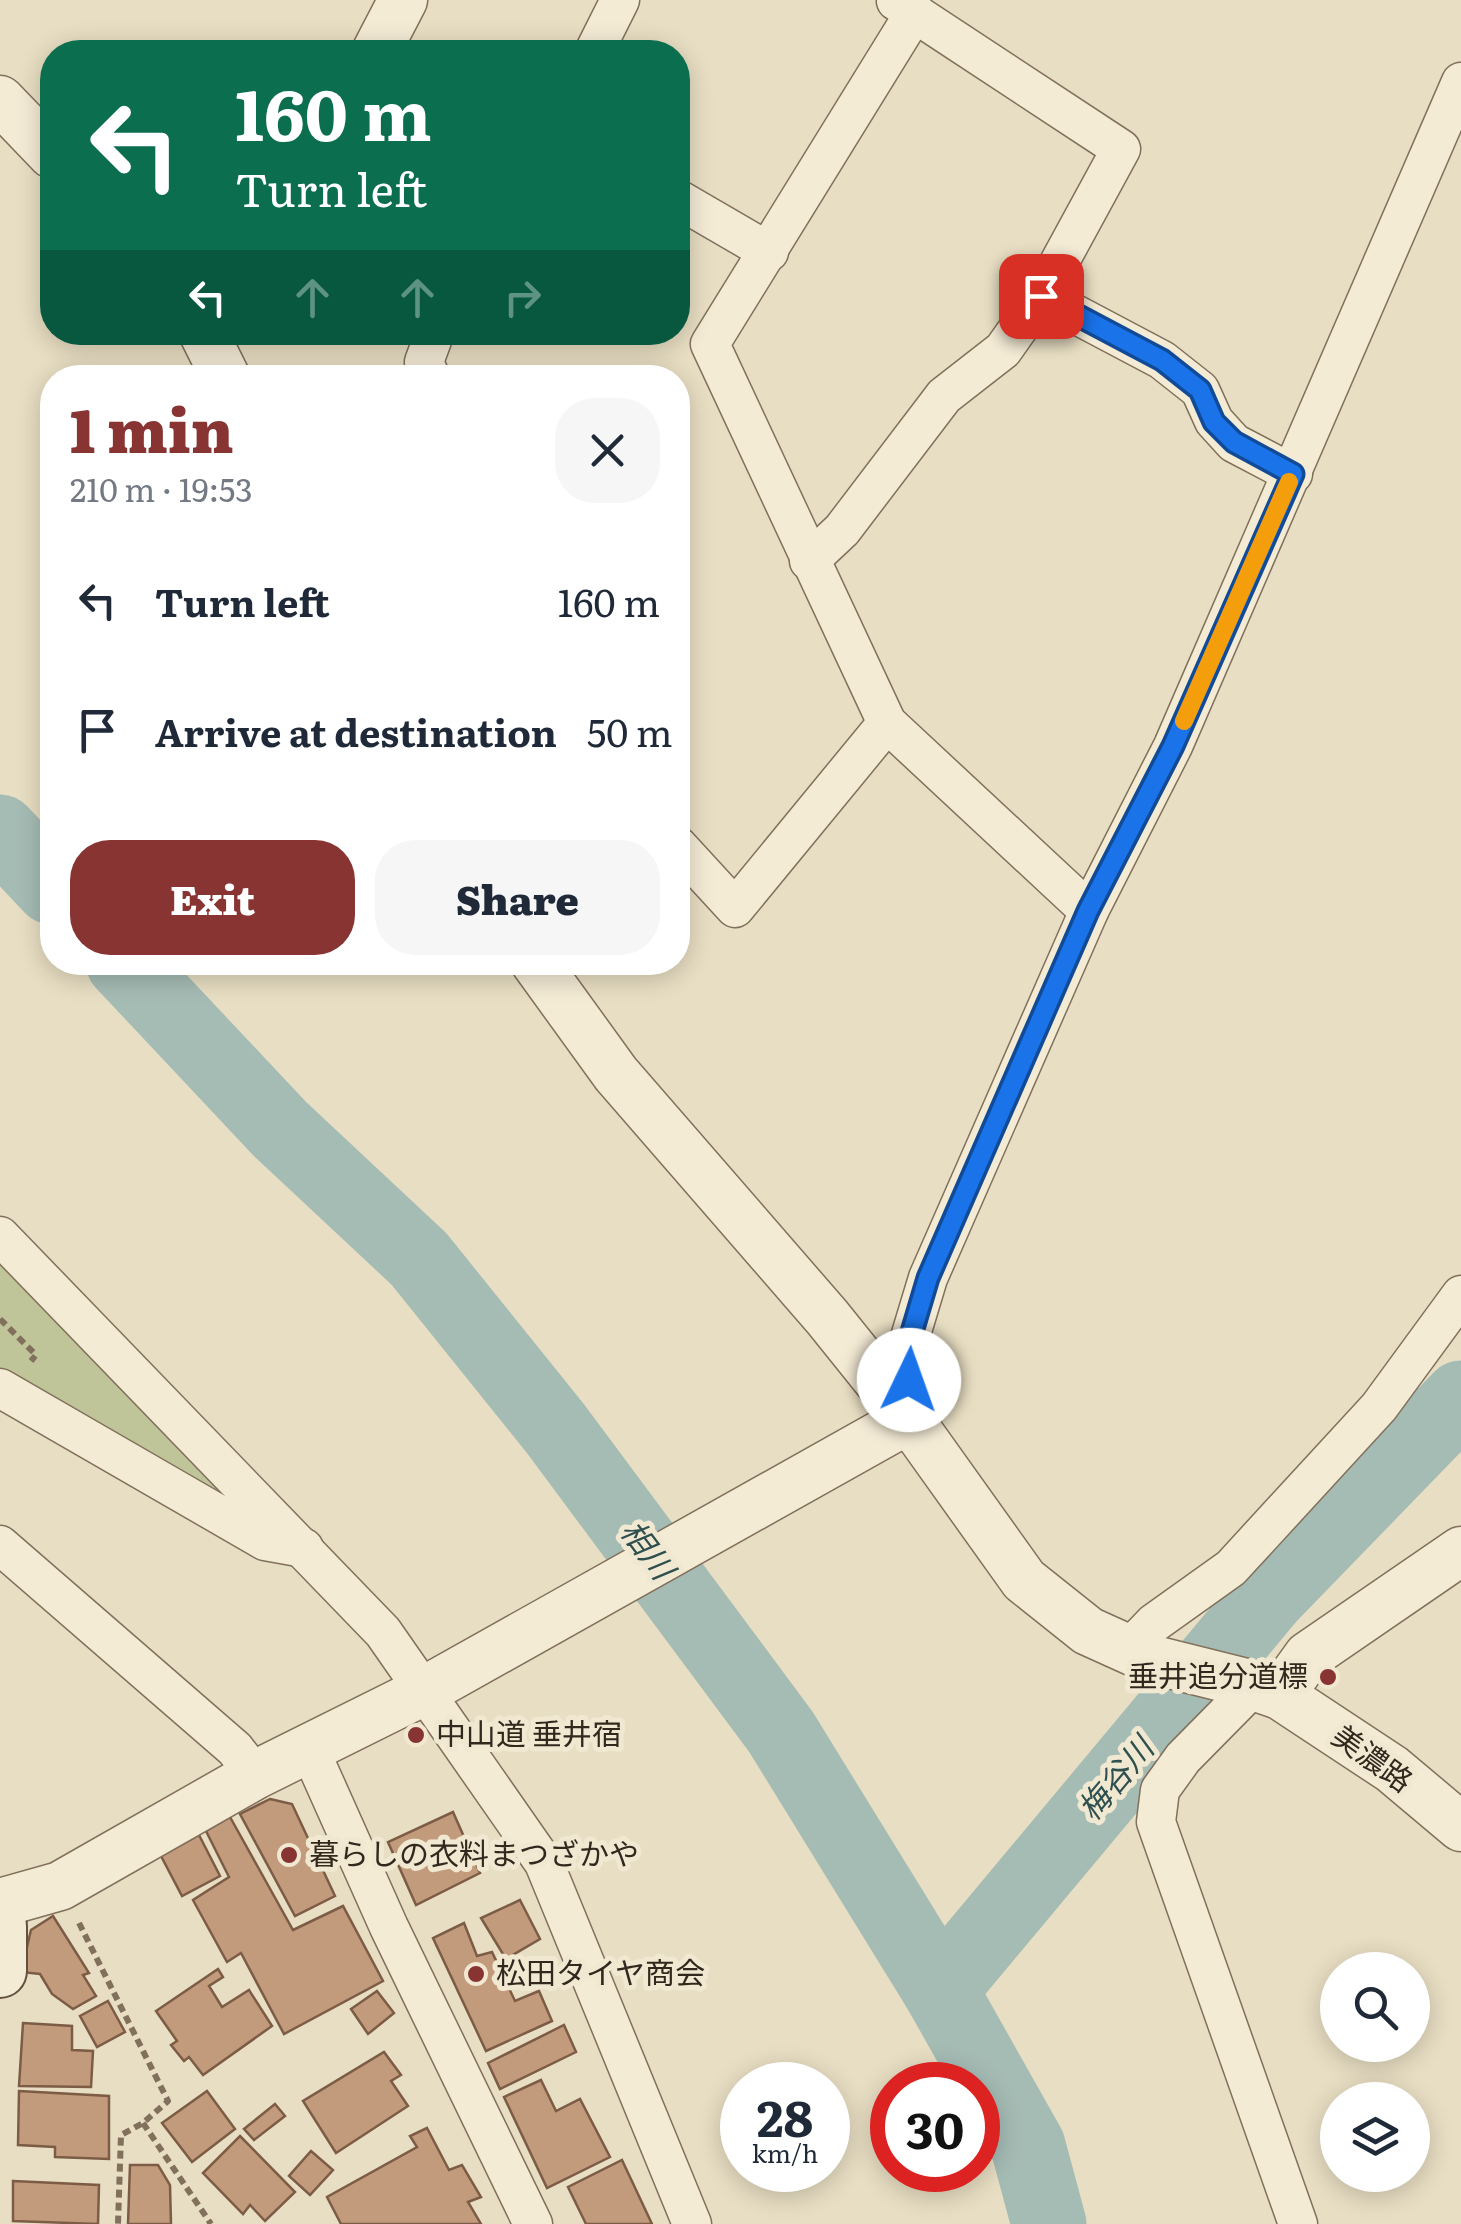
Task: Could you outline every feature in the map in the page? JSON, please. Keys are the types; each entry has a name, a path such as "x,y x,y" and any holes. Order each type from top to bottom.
{"main road":[{"path":"0,1926 0,1971"}],"street":[{"path":"382,40 404,0"},
{"path":"600,40 620,0"},
{"path":"809,561 842,530 944,396 1003,350 1041,296 1121,149 904,6 768,252 710,344 809,561 887,722 1088,911"},
{"path":"0,1903 60,1886 254,1775 436,1684 908,1419 909,1342 928,1278 1088,911 1173,746 1461,82"},
{"path":"0,100 40,142"},
{"path":"690,206 768,252"},
{"path":"1041,296 1162,360 1200,390 1214,422 1234,442 1293,474"},
{"path":"690,859 735,908 887,722"},
{"name":"美濃路","path":"544,975 616,1074 827,1317 908,1419 1024,1580 1088,1630 1140,1654 1259,1688 1392,1769 1461,1827"},
{"path":"0,1236 436,1684 544,1863 692,2224"},
{"path":"1140,1654 1154,1624 1231,1568 1380,1407 1461,1296"},
{"path":"0,1388 265,1541 304,1548"},
{"path":"0,1546 234,1749 254,1775"},
{"path":"1298,2224 1156,1822 1160,1790 1183,1758 1259,1688 1461,1551"},
{"path":"309,1748 389,1927 533,2224"}],"path":[{"path":"0,1319 36,1355"},
{"path":"60,1886 168,2101 121,2136 118,2224"},
{"path":"143,2123 211,2224"}],"green space":[{"path":"0,1251 261,1520 0,1381"}],"building":[{"name":"暮らしの衣料まつざかや","path":"270,1799 292,1804 335,1896 295,1916 240,1814"},
{"path":"453,1812 480,1873 416,1905 388,1842"},
{"path":"230,1817 293,1930 343,1906 383,1981 284,2034 241,1953 227,1962 193,1900 229,1877 206,1831"},
{"path":"199,1835 220,1876 182,1896 161,1856"},
{"path":"520,1900 540,1939 506,1959 481,1918"},
{"path":"53,1916 89,1973 83,1975 96,1996 73,2009 52,1994 40,1974 21,1972 31,1930"},
{"name":"松田タイヤ商会","path":"464,1923 477,1956 492,1952 515,2001 539,1991 552,2021 486,2051 433,1938"},
{"path":"218,1969 223,1977 209,1986 222,2007 249,1990 272,2026 203,2075 189,2057 184,2061 171,2045 177,2041 156,2011"},
{"path":"377,1991 394,2013 368,2034 351,2009"},
{"path":"108,2001 125,2032 97,2047 80,2016"},
{"path":"23,2023 72,2026 72,2050 93,2051 91,2087 19,2086"},
{"path":"564,2025 576,2052 500,2089 488,2063"},
{"path":"384,2052 401,2075 391,2081 408,2106 336,2153 303,2101"},
{"path":"541,2080 556,2111 580,2099 610,2157 547,2188 504,2097"},
{"path":"19,2091 109,2096 109,2159 55,2157 55,2147 18,2145"},
{"path":"207,2091 235,2129 192,2162 162,2123"},
{"path":"275,2104 285,2116 254,2140 244,2129"},
{"path":"427,2128 449,2170 462,2165 481,2197 468,2202 481,2224 341,2224 327,2197 417,2147 410,2136"},
{"path":"240,2136 295,2192 265,2221 250,2205 243,2214 203,2173"},
{"path":"311,2151 333,2170 310,2195 289,2176"},
{"path":"622,2160 652,2224 586,2224 568,2187"},
{"path":"130,2165 158,2165 170,2185 171,2224 128,2224"},
{"path":"13,2181 99,2185 98,2224 13,2221"}],"waterway":[{"name":"相川","path":"0,832 40,874"},
{"name":"相川","path":"135,975 280,1129 419,1259 555,1428 781,1732 940,1990 1028,2146 1049,2224"},
{"name":"梅谷川","path":"940,1990 1268,1597 1461,1398"}],"slow traffic":[{"path":"1184,721 1289,482"}],"place":[{"name":"垂井追分道標","path":"1328,1677"},
{"name":"中山道 垂井宿","path":"416,1735"},
{"name":"暮らしの衣料まつざかや","path":"289,1855"},
{"name":"松田タイヤ商会","path":"476,1974"}],"route":[{"path":"909,1380 909,1342 928,1278 1088,911 1173,746 1293,474 1234,442 1214,422 1200,390 1162,360 1041,296"}]}
